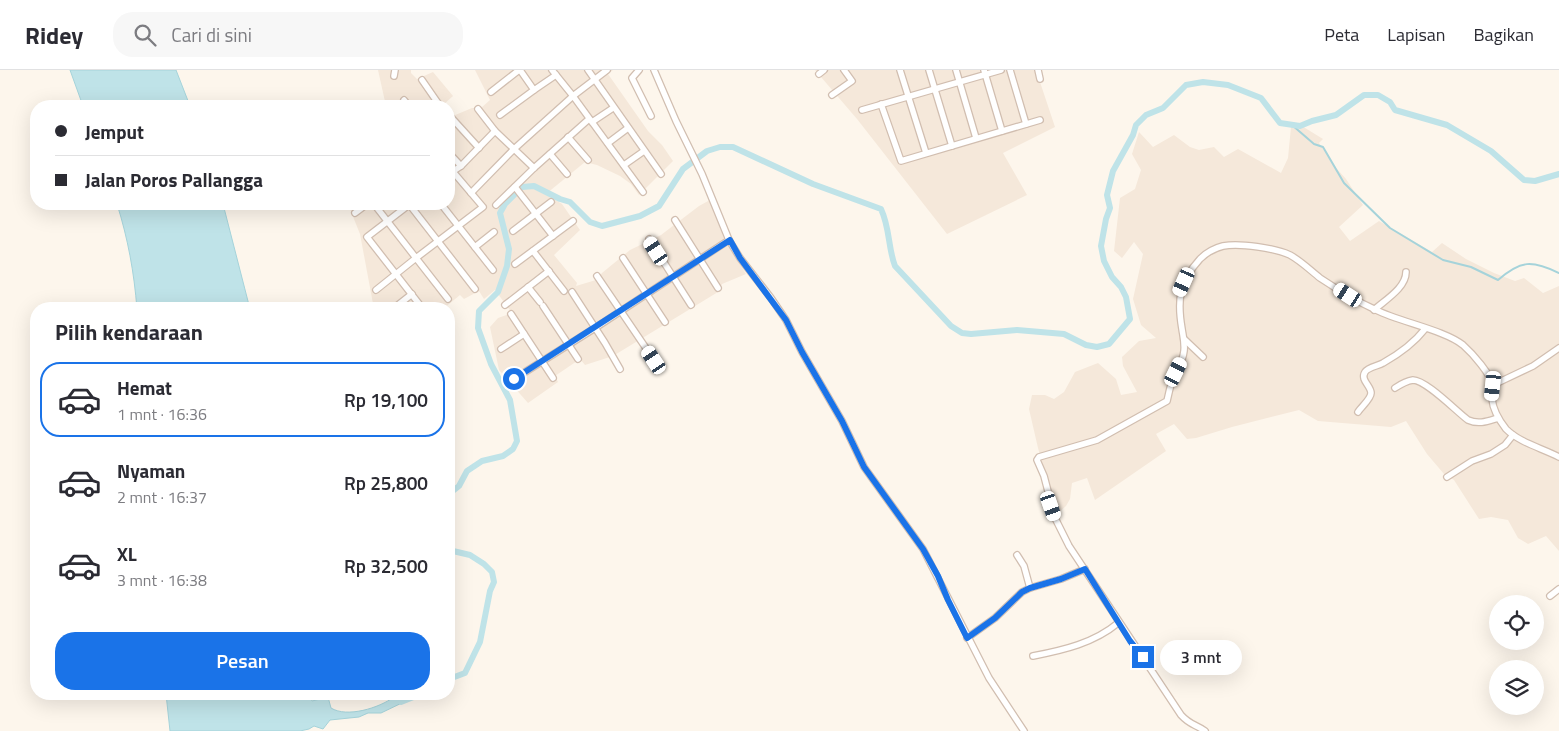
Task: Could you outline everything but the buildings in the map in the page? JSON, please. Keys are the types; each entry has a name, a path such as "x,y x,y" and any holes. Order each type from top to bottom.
{"street":[{"path":"491,92 519,70 534,90"},
{"path":"588,70 613,108 662,174"},
{"path":"474,190 514,149 573,96 607,70"},
{"path":"639,70 632,78 650,116"},
{"path":"654,70 730,240 740,258 786,320 802,352 842,421 864,467 923,549 967,638 995,689 1024,731"},
{"path":"832,94 852,80 844,70"},
{"path":"900,70 926,153"},
{"path":"929,70 952,146"},
{"path":"956,70 976,138"},
{"path":"862,110 959,82 984,72 1001,70"},
{"path":"1010,70 1026,124"},
{"path":"1038,70 1040,79"},
{"path":"984,72 1002,131"},
{"path":"500,115 554,73 643,192"},
{"path":"422,80 436,100"},
{"path":"881,104 901,161 1040,120"},
{"path":"496,205 517,190 534,168 568,138 590,120 613,108"},
{"path":"478,109 495,131 534,168"},
{"path":"455,122 479,148"},
{"path":"608,143 628,128"},
{"path":"455,168 479,148 495,131"},
{"path":"568,138 588,160"},
{"path":"624,165 644,150"},
{"path":"550,154 567,174"},
{"path":"376,290 483,207 474,190 455,170"},
{"path":"517,190 553,236"},
{"path":"513,231 551,202"},
{"path":"355,213 359,210"},
{"path":"379,210 448,299"},
{"path":"402,210 367,237 418,302"},
{"path":"414,210 475,289"},
{"path":"446,210 494,270"},
{"path":"675,220 718,288"},
{"path":"515,264 573,221"},
{"path":"475,247 494,232"},
{"path":"648,239 691,304"},
{"path":"514,379 730,240"},
{"path":"1205,731 1197,726 1190,725 1181,715 1118,623 1069,546 1051,506 1044,476 1037,460 1105,437 1167,401 1172,381 1184,352 1180,291 1184,282 1201,259 1210,252 1224,246 1244,246 1271,250 1290,256 1374,310 1452,338 1476,357 1493,386 1492,399 1498,418 1513,435 1559,457"},
{"path":"533,250 564,291"},
{"path":"623,258 665,322"},
{"path":"505,305 549,271"},
{"path":"1374,310 1402,285 1406,272"},
{"path":"597,276 654,360"},
{"path":"528,287 578,359"},
{"path":"572,292 620,369"},
{"path":"402,302 412,294"},
{"path":"511,314 553,378"},
{"path":"1358,412 1371,392 1364,379 1366,370 1382,363 1404,349 1418,338 1425,329"},
{"path":"501,349 524,334"},
{"path":"1184,339 1203,357"},
{"path":"1493,386 1533,366 1559,348"},
{"path":"1395,388 1403,383 1418,381 1430,388 1468,420 1481,422 1498,418"},
{"path":"1447,477 1472,461 1491,454 1505,445 1513,435"},
{"path":"1017,555 1024,566 1030,588"},
{"path":"967,638 995,618 1014,598 1030,588 1061,579 1085,569"},
{"path":"1550,596 1559,589"},
{"path":"1033,656 1064,650 1084,643 1118,623"}],"shaded area":[{"path":"378,70 411,70 411,73 417,79 433,72 453,96 448,100 385,100"},
{"path":"475,70 613,70 608,74 648,131 662,145 673,161 639,195 631,184 620,176 597,165 585,162 546,194 562,204 580,230 554,255 577,283 576,286 596,280 630,250 661,235 699,206 710,200 725,241 746,274 722,284 718,292 613,356 585,365 580,359 555,376 558,382 528,403 499,370 490,327 498,318 512,313 495,290 484,299 479,291 464,299 460,295 452,302 373,302 360,234 350,210 455,210 455,115 472,108 481,108 490,100"},
{"path":"815,70 1036,70 1055,127 1003,153 1027,195 947,234 857,119"},
{"path":"1297,123 1323,139 1319,143 1363,205 1339,227 1350,241 1379,221 1432,252 1442,243 1466,259 1494,273 1515,281 1524,278 1543,293 1559,286 1559,551 1546,536 1528,544 1518,538 1508,520 1491,517 1479,519 1454,480 1444,474 1427,454 1406,421 1391,427 1318,421 1299,410 1196,438 1187,439 1174,424 1156,434 1166,451 1095,500 1087,478 1072,483 1070,499 1066,506 1057,514 1029,409 1032,395 1045,395 1054,399 1064,392 1075,372 1098,363 1116,379 1121,395 1137,392 1123,366 1122,357 1139,341 1156,338 1141,325 1133,299 1143,254 1134,242 1122,258 1114,251 1120,198 1135,189 1141,170 1132,154 1139,132 1153,147 1174,135 1190,147 1199,150 1214,147 1224,157 1238,149 1281,173 1288,158 1291,127"}],"water":[{"path":"70,70 176,70 188,100 81,100"},
{"path":"119,210 225,210 248,302 136,302 130,256"},
{"path":"167,700 329,700 331,708 338,711 354,712 372,708 390,700 408,700 381,713 368,713 359,717 330,720 323,729 314,726 300,731 170,731"}],"waterway":[{"path":"455,489 459,486 467,471 482,461 503,456 513,449 517,441 510,400 491,364 478,328 479,311 498,292 507,266 509,249 500,213 505,204 522,187 534,186 570,202 590,222 602,226 640,216 659,206 683,169 707,151 720,147 733,147 813,184 881,209 886,223 895,266 951,326 962,333 1017,330 1064,334 1086,345 1097,347 1109,344 1130,319 1126,297 1121,287 1112,277 1104,261 1101,246 1110,208 1107,195 1113,171 1133,135 1136,125 1146,115 1163,108 1186,85 1203,82 1228,85 1261,98 1280,123 1300,126 1336,115 1364,95 1378,95 1390,102 1395,110 1447,125 1491,151 1524,180 1535,181 1559,174"},
{"path":"1292,125 1314,144 1323,147 1344,183 1390,228 1443,260 1471,267 1498,280 1513,269 1527,264 1534,264 1559,273"},
{"path":"455,551 470,555 484,564 492,572 494,582 490,591 480,642 465,673 455,677"},
{"path":"401,702 406,700"}],"route":[{"path":"514,379 730,240 740,258 786,320 802,352 842,421 864,467 912,531 923,549 967,638 995,618 1022,592 1085,569 1118,623 1143,657"}]}
